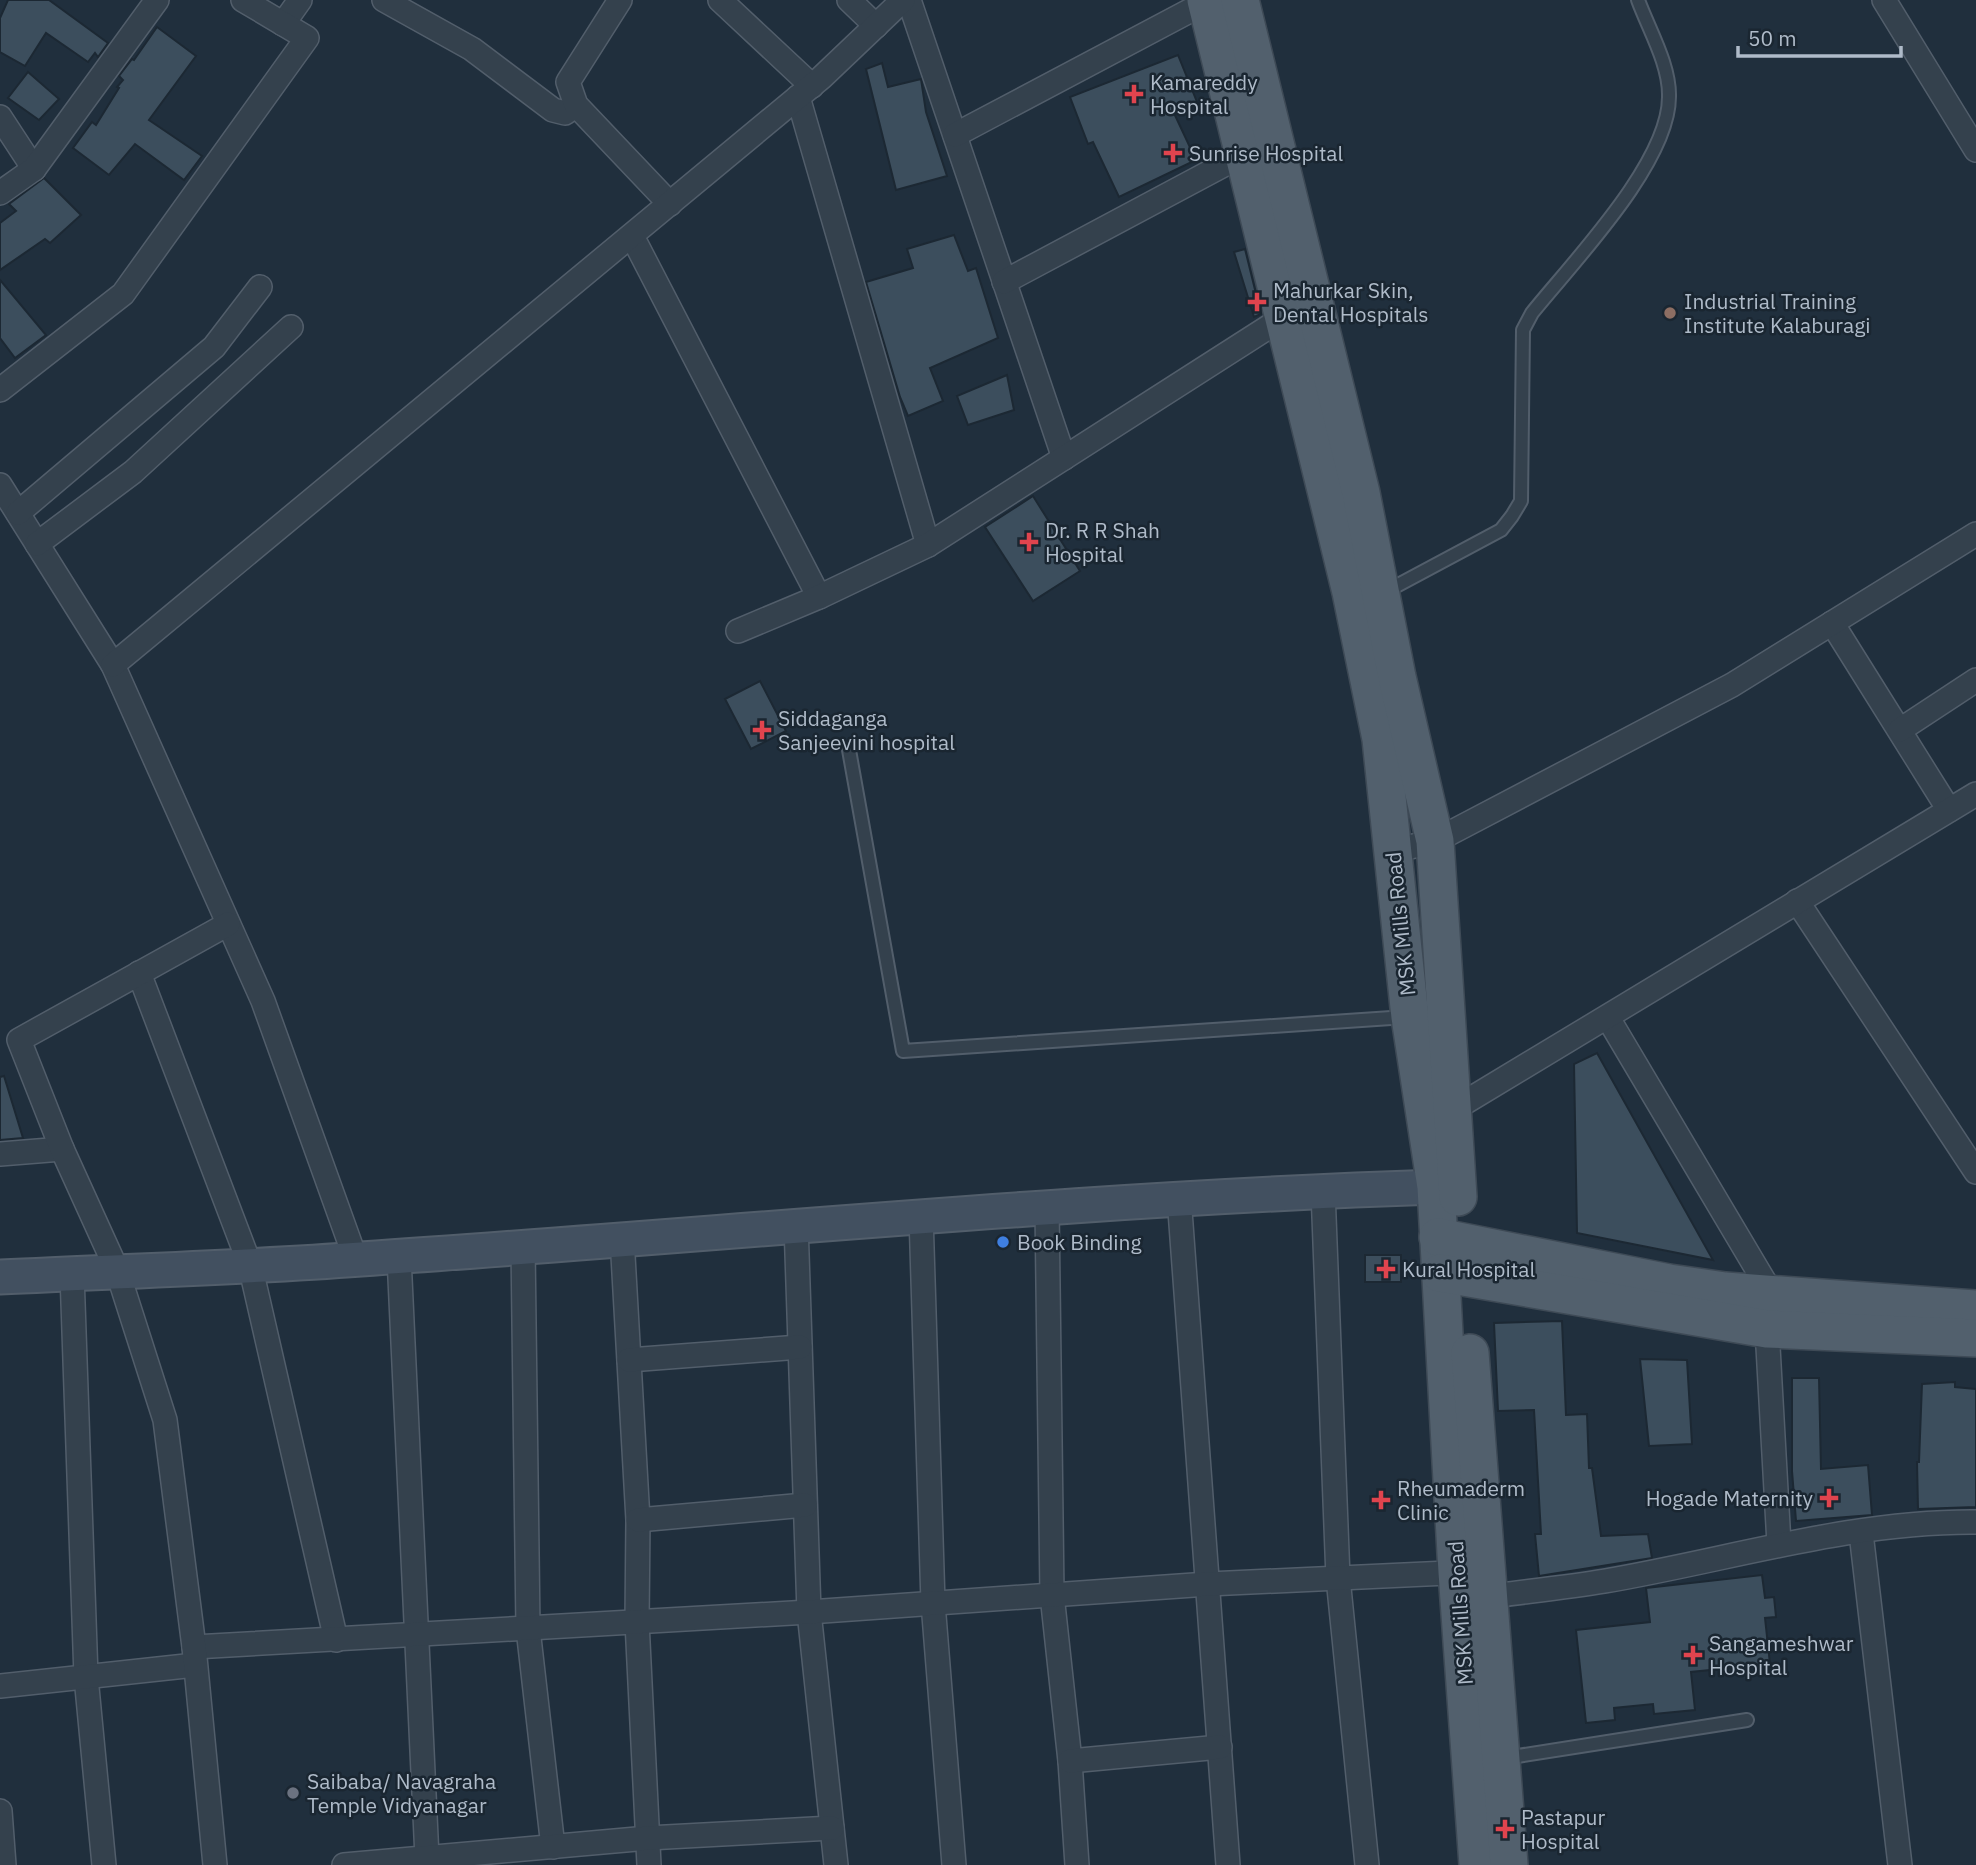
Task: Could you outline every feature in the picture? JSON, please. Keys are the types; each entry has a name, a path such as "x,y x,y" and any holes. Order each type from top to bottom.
{"main road":[{"name":"MSK Mills Road","path":"1216,0 1244,154 1361,493 1435,841 1454,1109 1447,1186 1473,1585 1478,1865"},
{"name":"MSK Mills Road","path":"1216,0 1299,308 1378,726 1410,1017 1447,1186"},
{"path":"1450,1257 1669,1283 1770,1312 1976,1338"},
{"path":"1770,1312 1976,1309"},
{"name":"MSK Mills Road","path":"1473,1585 1501,1759 1509,1865"}],"street":[{"path":"0,193 34,169 156,0"},
{"path":"0,390 123,294 307,38 243,0"},
{"path":"283,24 300,0"},
{"path":"384,0 472,48 553,110 565,113 576,105"},
{"path":"620,0 568,82 576,105 670,204"},
{"path":"720,0 805,92 928,545"},
{"path":"849,0 876,26"},
{"path":"113,665 805,92 903,0"},
{"path":"909,0 1064,458"},
{"path":"955,135 1216,0"},
{"path":"1884,0 1976,150"},
{"path":"0,117 34,169"},
{"path":"1004,282 1244,154"},
{"path":"632,236 819,597"},
{"path":"18,513 214,347 260,286"},
{"path":"738,631 819,597 928,545 1299,308"},
{"path":"37,544 133,472 291,327"},
{"path":"0,485 113,665 262,1001 356,1260"},
{"path":"1393,851 1435,841 1731,685 1976,534"},
{"path":"1832,623 1949,810"},
{"path":"1900,730 1976,680"},
{"path":"1454,1109 1976,794"},
{"path":"1797,901 1976,1172"},
{"path":"215,1865 194,1656 165,1420 117,1270 62,1149 19,1040 228,924"},
{"path":"139,973 250,1265 336,1640"},
{"path":"1608,1018 1770,1312 1779,1544"},
{"path":"0,1154 62,1149"},
{"path":"0,1277 356,1260 796,1224 1179,1197 1447,1186"},
{"path":"1324,1191 1338,1578 1367,1865"},
{"path":"1179,1197 1228,1865"},
{"path":"1047,1207 1052,1595 1070,1761 1077,1865"},
{"path":"921,1216 933,1603 954,1865"},
{"path":"796,1224 809,1612 836,1865"},
{"path":"622,1238 638,1520 637,1622 649,1865"},
{"path":"523,1246 528,1629 553,1847"},
{"path":"399,1256 427,1858"},
{"path":"72,1273 86,1677 104,1865"},
{"path":"629,1360 800,1347"},
{"path":"638,1520 805,1505"},
{"path":"0,1686 86,1677 194,1656 336,1640 809,1612 1208,1584 1338,1578 1473,1585 1605,1581 1779,1544 1938,1522 1976,1522"},
{"path":"1861,1533 1900,1865"},
{"path":"1070,1761 1220,1747"},
{"path":"0,1811 4,1865"},
{"path":"344,1865 648,1838 832,1828"}],"lane":[{"path":"1381,594 1501,530 1521,501 1523,330 1532,313 1642,173 1664,126 1670,97 1665,73 1638,0"},
{"path":"849,750 903,1051 1410,1017"},
{"path":"1501,1759 1747,1720"}],"building":[{"path":"8,0 49,0 108,43 98,57 95,53 88,62 46,33 25,66 0,52 0,18"},
{"path":"157,27 196,56 149,120 202,156 184,180 135,144 109,175 73,148 92,122 96,125 123,80 119,76"},
{"path":"1178,55 1197,102 1173,111 1196,160 1119,197 1093,142 1088,144 1070,97"},
{"path":"882,63 888,87 921,79 926,112 947,176 896,190 866,69"},
{"path":"28,72 59,99 39,120 8,98"},
{"path":"44,178 81,215 50,243 45,239 0,270 0,223 16,211 9,204"},
{"path":"954,235 968,271 976,268 998,338 930,368 943,401 908,416 866,282 913,268 907,249"},
{"path":"1245,249 1261,314 1254,317 1234,252"},
{"path":"0,280 46,335 15,358 0,338"},
{"path":"1007,375 1014,410 968,425 957,396"},
{"path":"1033,496 1080,571 1033,601 985,527"},
{"path":"760,681 786,731 751,749 725,699"},
{"path":"1597,1053 1713,1260 1577,1233 1574,1064"},
{"path":"4,1076 23,1138 0,1140 0,1077"},
{"path":"1365,1255 1401,1255 1401,1282 1365,1282"},
{"path":"1562,1321 1566,1415 1587,1414 1589,1468 1592,1468 1601,1536 1648,1534 1652,1558 1539,1576 1535,1534 1541,1534 1534,1410 1498,1411 1494,1323"},
{"path":"1640,1359 1687,1360 1692,1444 1649,1446"},
{"path":"1792,1378 1819,1378 1821,1469 1868,1465 1872,1515 1796,1521 1792,1471"},
{"path":"1955,1382 1955,1387 1976,1389 1976,1507 1918,1509 1917,1462 1922,1384"},
{"path":"1762,1575 1765,1598 1774,1597 1776,1617 1765,1618 1770,1664 1691,1672 1695,1710 1654,1714 1653,1704 1614,1708 1615,1720 1586,1723 1576,1630 1650,1622 1646,1588"}],"place":[{"name":"Kamareddy Hospital","path":"1134,94"},
{"name":"Sunrise Hospital","path":"1173,153"},
{"name":"Mahurkar Skin, Dental Hospitals","path":"1257,302"},
{"name":"Industrial Training Institute Kalaburagi","path":"1670,313"},
{"name":"Dr. R R Shah Hospital","path":"1029,542"},
{"name":"Siddaganga Sanjeevini hospital","path":"762,730"},
{"name":"Book Binding","path":"1003,1242"},
{"name":"Kural Hospital","path":"1386,1269"},
{"name":"Hogade Maternity","path":"1829,1498"},
{"name":"Rheumaderm Clinic","path":"1381,1500"},
{"name":"Sangameshwar Hospital","path":"1693,1655"},
{"name":"Saibaba/ Navagraha Temple Vidyanagar","path":"293,1793"},
{"name":"Pastapur Hospital","path":"1505,1829"}]}
